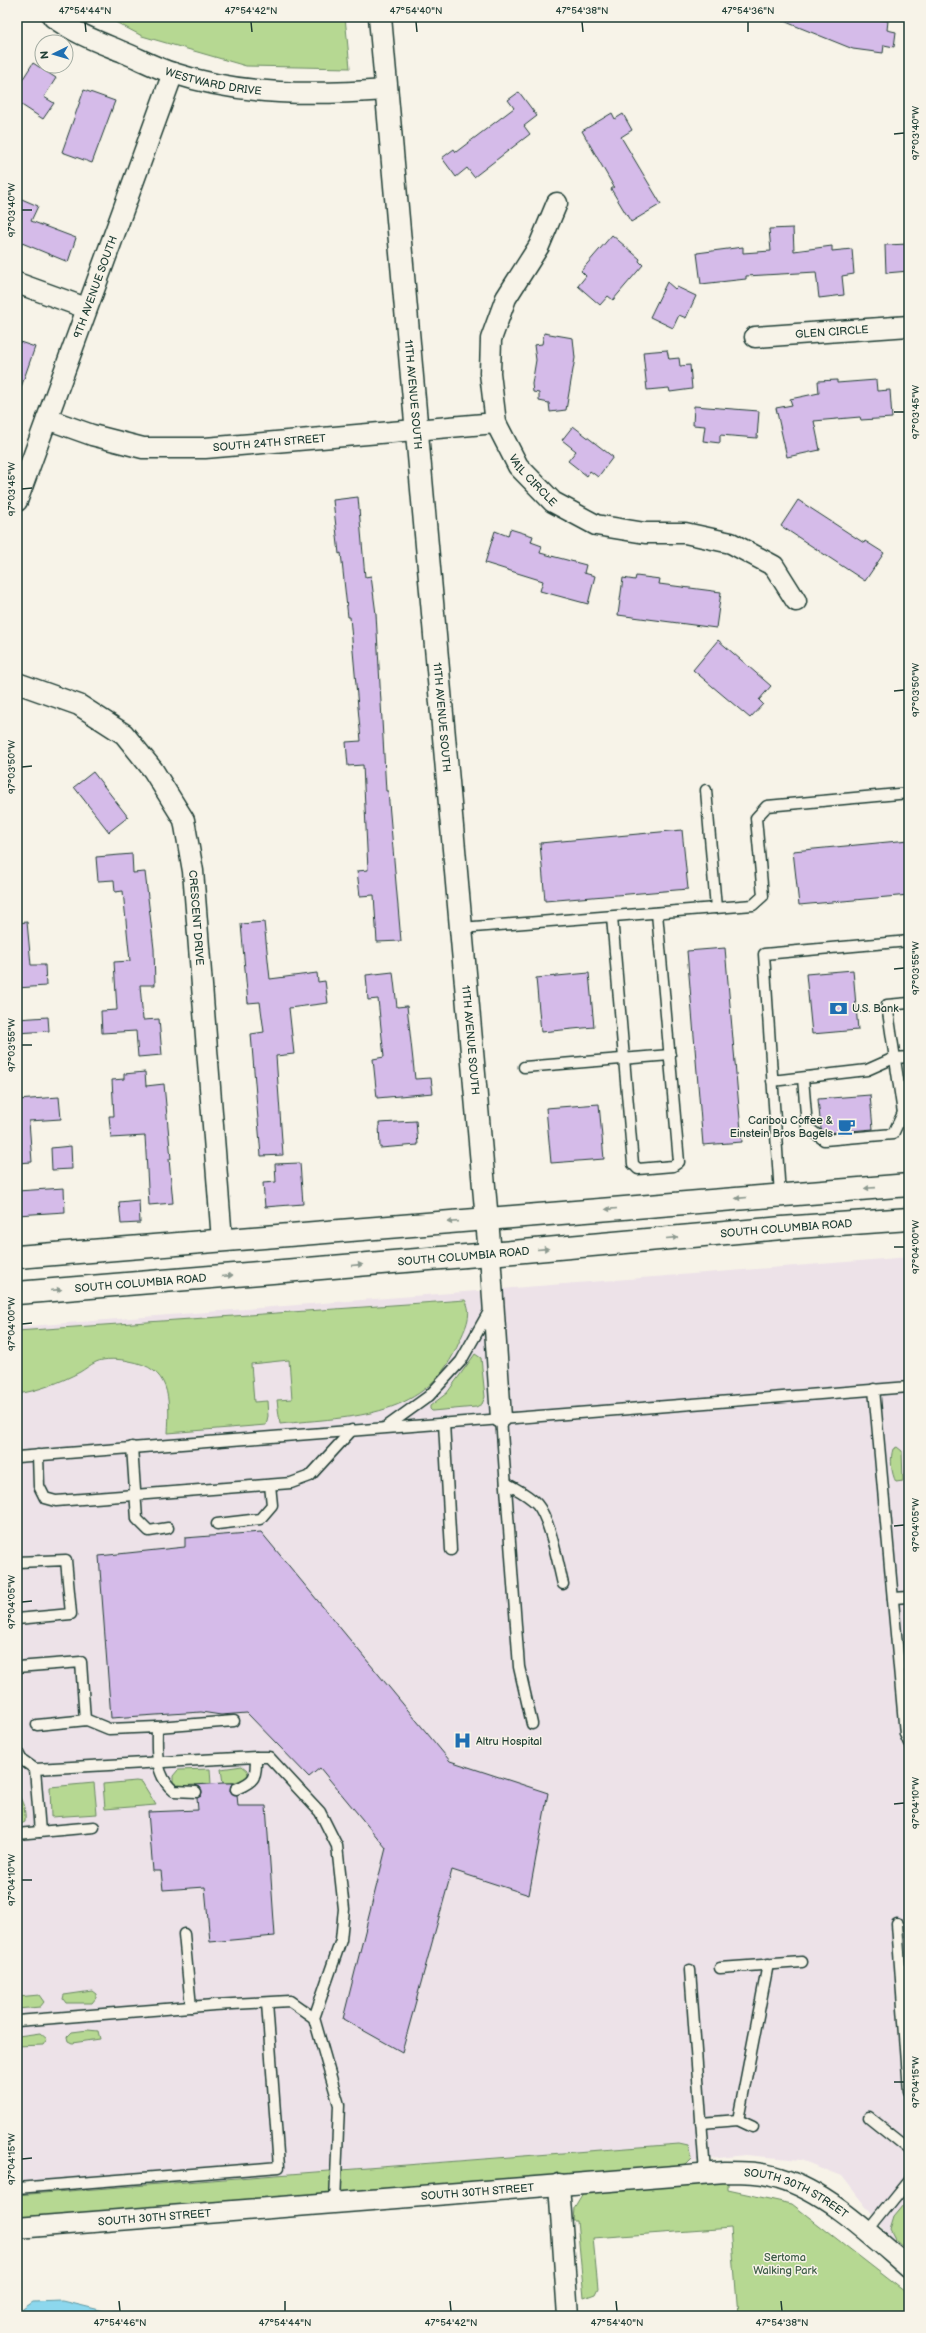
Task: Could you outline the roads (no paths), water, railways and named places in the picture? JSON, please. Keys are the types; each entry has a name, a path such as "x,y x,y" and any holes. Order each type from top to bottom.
{"main road":[{"name":"11TH AVENUE SOUTH","path":"380,17 490,1254"},
{"path":"17,1257 909,1185"},
{"name":"SOUTH COLUMBIA ROAD","path":"17,1293 782,1228 909,1219"}],"street":[{"name":"WESTWARD DRIVE","path":"53,17 69,30 173,73 222,85 280,93 334,94 386,90"},
{"name":"9TH AVENUE SOUTH","path":"17,502 86,308 173,73"},
{"name":"VAIL CIRCLE","path":"557,203 540,246 506,298 491,338 490,373 496,423 518,466 553,502 596,525 645,533 685,533 731,543 774,566 796,601"},
{"path":"17,283 86,308"},
{"name":"GLEN CIRCLE","path":"756,337 909,326"},
{"name":"SOUTH 24TH STREET","path":"47,419 92,435 143,448 205,448 496,423"},
{"name":"CRESCENT DRIVE","path":"17,683 79,705 124,734 153,770 184,820 193,871 222,1240"},
{"name":"11TH AVENUE SOUTH","path":"490,1254 501,1418"},
{"name":"SOUTH 30TH STREET","path":"17,2228 559,2184 747,2172 780,2178 817,2194 867,2232 909,2268"},
{"path":"559,2184 568,2316"}],"lane":[{"path":"706,790 716,908"},
{"path":"460,928 753,905 763,896 756,818 767,806 909,793"},
{"path":"612,917 633,1164 638,1169 673,1166 679,1162 657,913"},
{"path":"780,1195 764,954 909,941"},
{"path":"803,1078 807,1127 824,1140 894,1134 906,1113 894,1058 887,1005 909,1003"},
{"path":"524,1067 670,1055"},
{"path":"772,1081 867,1070 894,1058 909,1057"},
{"path":"386,1428 429,1396 461,1361 493,1304"},
{"path":"17,1456 909,1387"},
{"path":"874,1389 904,1734 909,1743"},
{"path":"501,1418 519,1667 532,1724"},
{"path":"444,1423 450,1550"},
{"path":"38,1455 39,1486 45,1498 56,1501 270,1485 291,1483 310,1476 352,1430"},
{"path":"132,1448 134,1495 137,1519 149,1531 168,1528"},
{"path":"506,1483 529,1497 538,1505 550,1532 563,1584"},
{"path":"217,1524 260,1520 272,1505 270,1485"},
{"path":"17,1562 66,1560 71,1614 17,1619"},
{"path":"893,1598 909,1596"},
{"path":"17,1667 81,1662 85,1720"},
{"path":"37,1725 85,1720 109,1729 234,1721"},
{"path":"157,1727 158,1763 161,1777 174,1791 196,1792"},
{"path":"17,1751 21,1759 35,1769 269,1757 320,1812 337,1846 344,1909 341,1940 314,2018 339,2105 335,2202"},
{"path":"236,1789 250,1783 256,1775 256,1757"},
{"path":"35,1769 40,1832"},
{"path":"17,1834 94,1827"},
{"path":"897,1924 909,2091"},
{"path":"184,1934 191,2007"},
{"path":"720,1968 802,1962"},
{"path":"738,2120 768,1964"},
{"path":"690,1970 705,2174"},
{"path":"17,2021 191,2007 290,2001 314,2018"},
{"path":"17,2188 279,2168 267,2003"},
{"path":"870,2117 909,2149"},
{"path":"701,2123 738,2120 754,2127"},
{"path":"867,2232 909,2180"}],"water":[{"path":"63,2301 112,2313 118,2316 17,2316 17,2313 33,2302"}],"place":[{"name":"U.S. Bank","path":"839,1008"},
{"name":"Caribou Coffee & Einstein Bros Bagels","path":"846,1126"},
{"name":"Altru Hospital","path":"463,1741"}],"park label":[{"name":"Sertoma Walking Park","path":"785,2263"}]}
